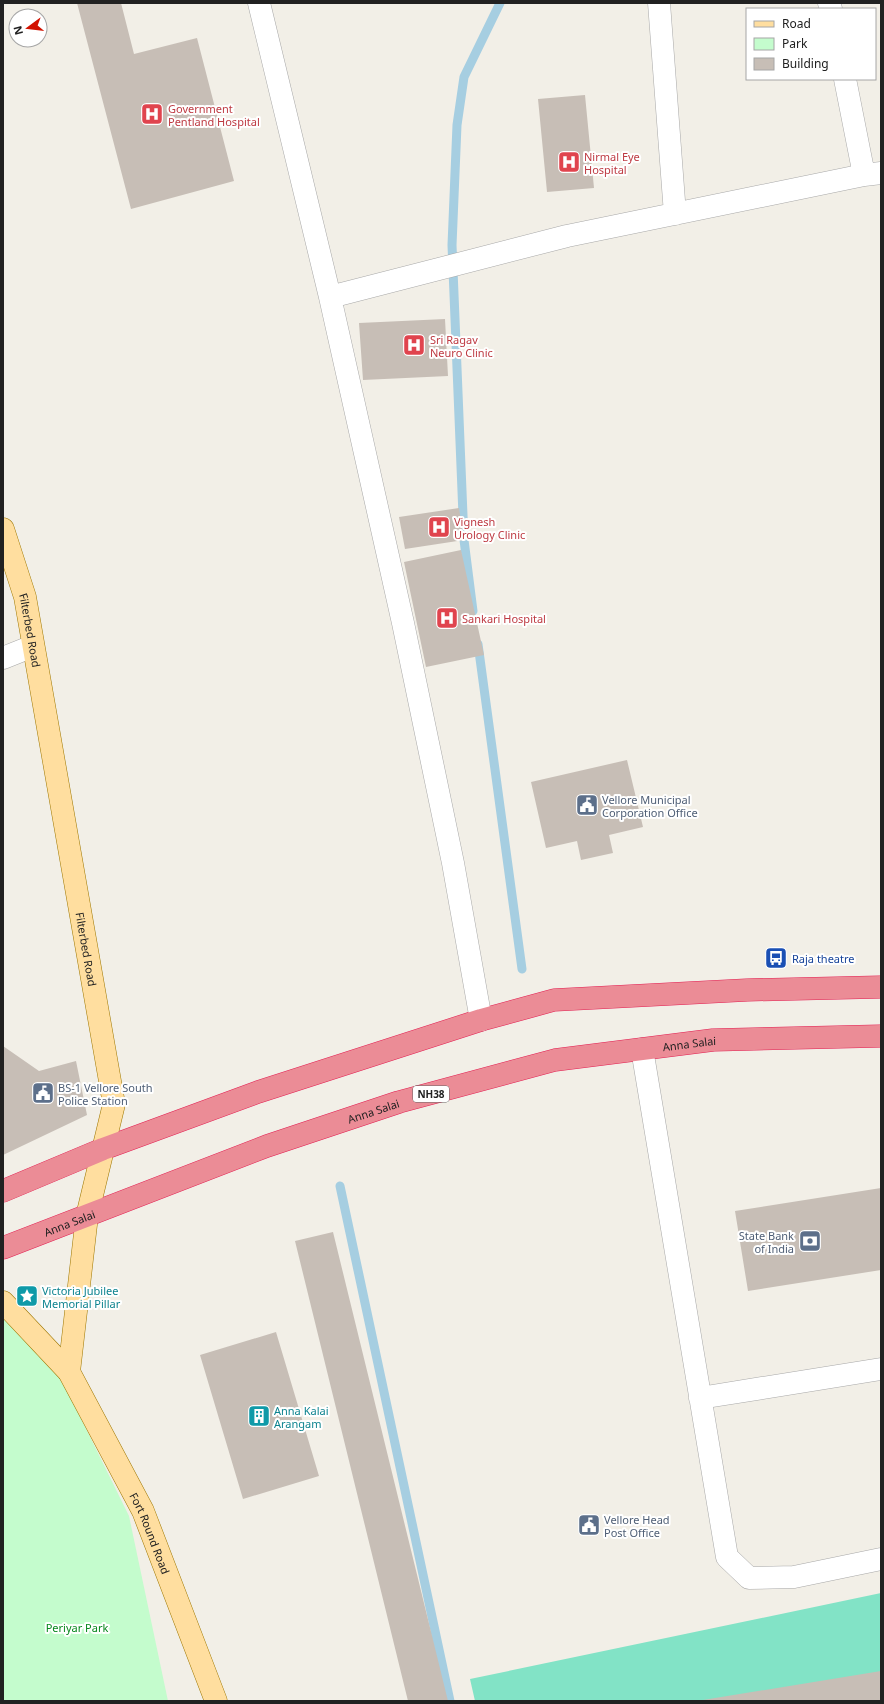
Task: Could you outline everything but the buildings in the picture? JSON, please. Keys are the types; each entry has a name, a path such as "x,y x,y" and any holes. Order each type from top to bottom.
{"highway":[{"path":"3,1191 103,1149 258,1092 481,1020 554,1000 747,990 881,987"},
{"name":"Anna Salai","path":"3,1248 267,1146 399,1102 555,1060 713,1040 881,1036"}],"main road":[{"name":"Filterbed Road","path":"3,529 25,597 114,1104 87,1216 69,1372"},
{"name":"Fort Round Road","path":"3,1302 69,1372 144,1511 216,1701"}],"street":[{"path":"259,3 330,297 404,631 452,855 481,1020"},
{"path":"659,3 675,214"},
{"path":"330,297 568,236 872,174 845,80"},
{"path":"3,658 33,646"},
{"path":"642,1049 726,1557 749,1578 794,1577 881,1559"},
{"path":"700,1398 881,1369"}],"green space":[{"name":"Periyar Park","path":"3,1317 63,1382 129,1516 168,1701 3,1701"},
{"path":"881,1593 881,1701 475,1701 470,1679"}],"waterway":[{"path":"473,611 464,540 452,245 457,125 464,77 500,3"},
{"path":"478,644 522,969"},
{"path":"340,1186 450,1701"}],"place":[{"name":"Government Pentland Hospital","path":"152,114"},
{"name":"Nirmal Eye Hospital","path":"569,162"},
{"name":"Sri Ragav Neuro Clinic","path":"414,345"},
{"name":"Vignesh Urology Clinic","path":"439,527"},
{"name":"Sankari Hospital","path":"447,618"},
{"name":"Vellore Municipal Corporation Office","path":"587,805"},
{"name":"Raja theatre","path":"776,958"},
{"name":"BS-1 Vellore South Police Station","path":"43,1093"},
{"name":"State Bank of India","path":"810,1241"},
{"name":"Victoria Jubilee Memorial Pillar","path":"27,1296"},
{"name":"Anna Kalai Arangam","path":"259,1416"},
{"name":"Vellore Head Post Office","path":"589,1525"}]}
